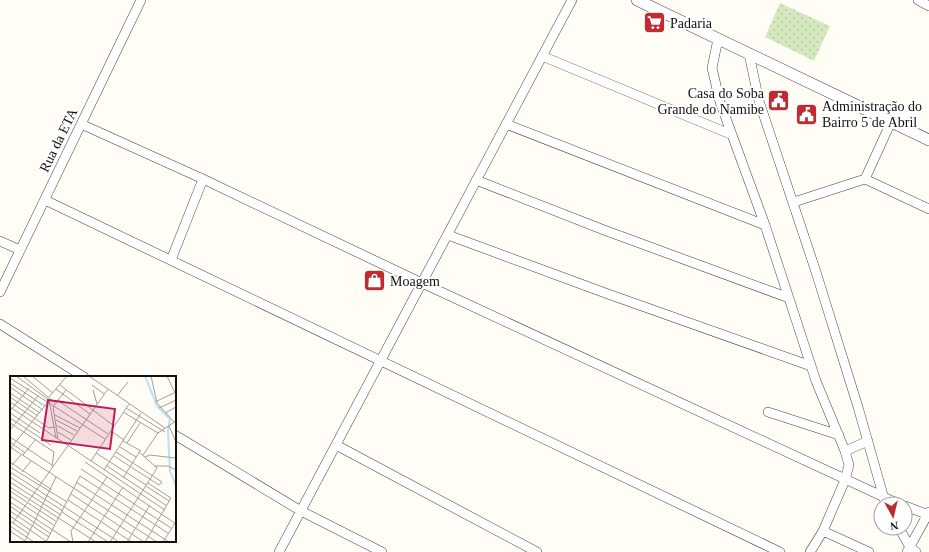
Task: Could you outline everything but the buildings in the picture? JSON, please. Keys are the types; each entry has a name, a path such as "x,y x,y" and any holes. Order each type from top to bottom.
{"street":[{"name":"Rua da ETA","path":"0,292 141,0"},
{"path":"279,552 572,0"},
{"path":"637,0 929,140"},
{"path":"918,0 929,6"},
{"path":"718,38 712,68 730,134 765,225 811,366 846,451 849,465 824,531 810,552"},
{"path":"749,54 759,101 794,202 884,496"},
{"path":"542,56 730,134"},
{"path":"865,179 891,122"},
{"path":"81,124 203,179 875,496"},
{"path":"506,124 765,225"},
{"path":"170,260 203,179"},
{"path":"794,202 865,179 929,209"},
{"path":"476,180 604,230 789,298"},
{"path":"45,200 780,552"},
{"path":"448,235 811,366"},
{"path":"0,241 20,250"},
{"path":"0,324 82,376"},
{"path":"768,412 839,435"},
{"path":"176,435 301,511 382,552"},
{"path":"846,451 868,441"},
{"path":"336,446 537,552"},
{"path":"911,550 929,514 913,509"},
{"path":"824,531 869,552"},
{"path":"904,536 911,550"}],"green space":[{"path":"780,3 830,26 814,61 765,37"}],"place":[{"name":"Padaria","path":"654,23"},
{"name":"Casa do Soba Grande do Namibe","path":"779,101"},
{"name":"Administração do Bairro 5 de Abril","path":"806,114"},
{"name":"Moagem","path":"374,281"}]}
